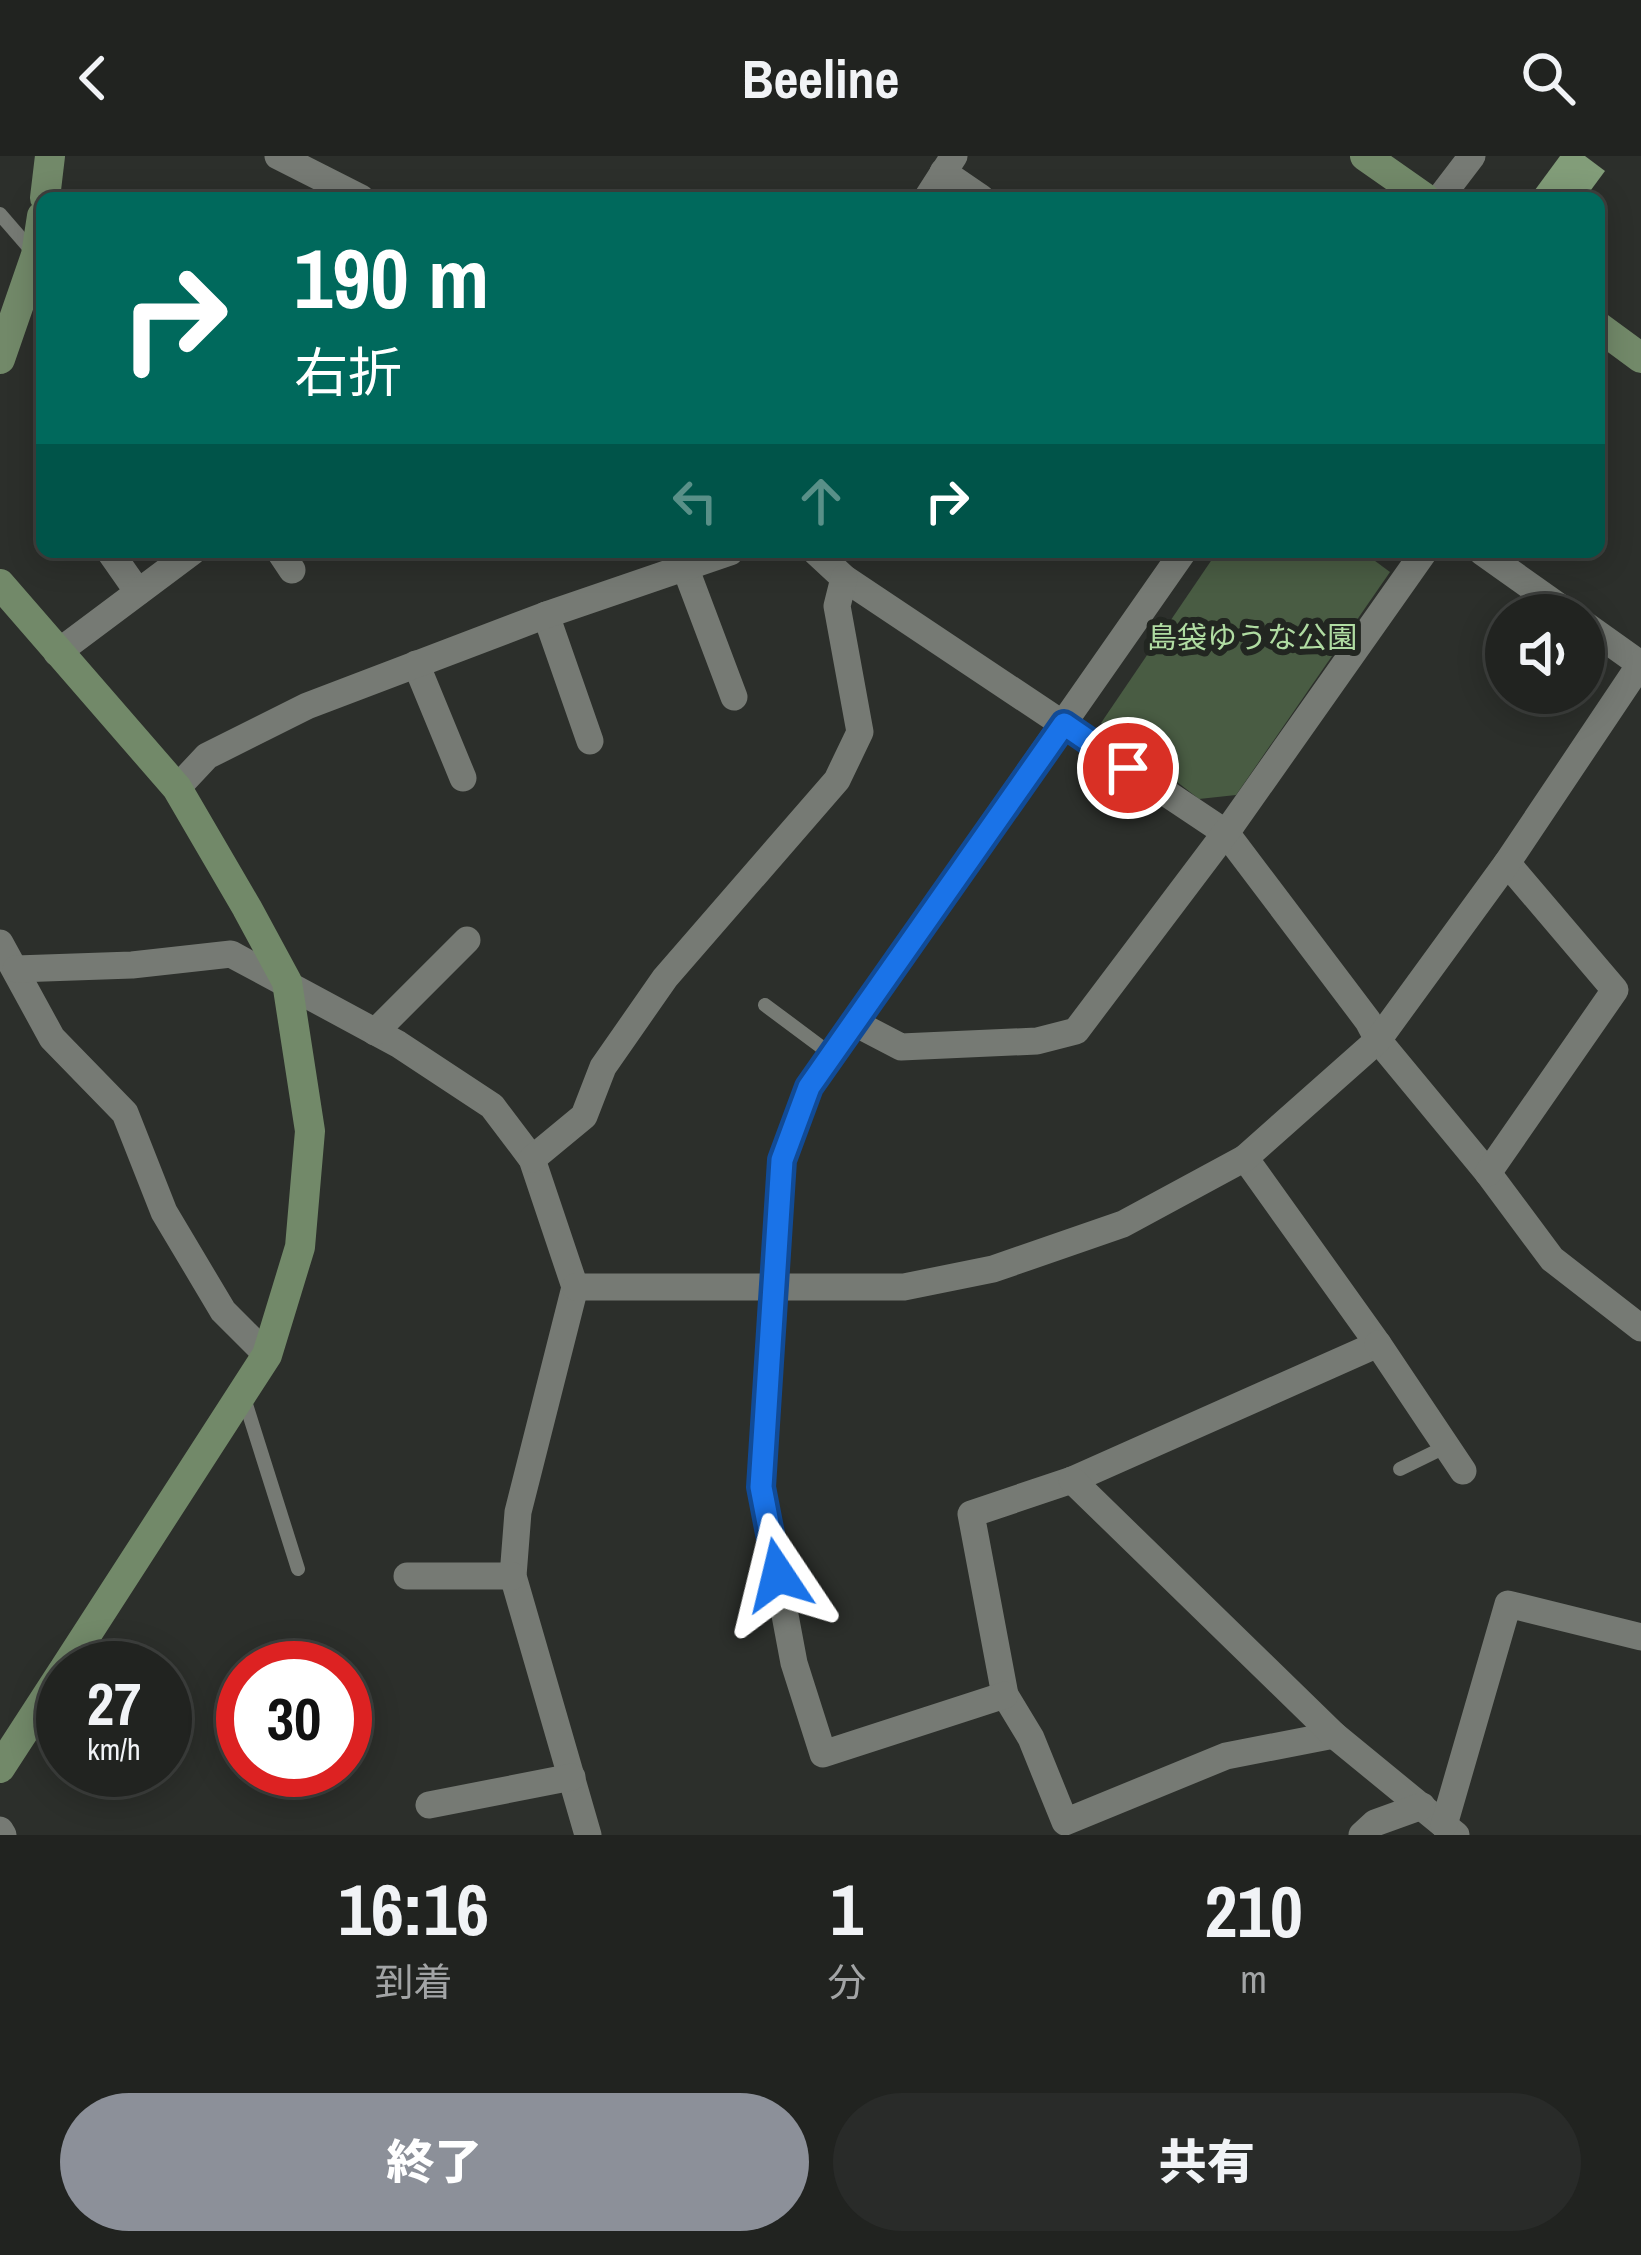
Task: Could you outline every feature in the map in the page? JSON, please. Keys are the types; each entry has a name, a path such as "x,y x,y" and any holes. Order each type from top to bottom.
{"street":[{"path":"278,156 350,192"},
{"path":"1365,156 1416,192"},
{"path":"1444,192 1472,156"},
{"path":"931,192 949,164 975,192"},
{"path":"0,359 36,255"},
{"path":"1605,331 1641,358"},
{"path":"114,558 138,592"},
{"path":"57,653 184,558"},
{"path":"177,788 207,755 308,706 546,615 712,558"},
{"path":"822,558 844,578 1226,833 1378,1040 1552,1259 1641,1328"},
{"path":"1005,1695 824,1754 794,1663 761,1487 782,1160 809,1087 1179,558"},
{"path":"855,1023 901,1047 1037,1041 1076,1031 1226,833 1420,558"},
{"path":"1490,558 1541,594"},
{"path":"686,567 734,697"},
{"path":"532,1159 584,1116 603,1067 665,978 837,780 860,732 837,607 844,578"},
{"path":"0,584 177,788 287,982 310,1131 299,1246 266,1355 83,1641"},
{"path":"546,615 590,741"},
{"path":"575,1287 904,1287 992,1269 1124,1224 1245,1158 1378,1040 1508,862 1641,664 1605,639"},
{"path":"416,664 463,778"},
{"path":"1488,1173 1615,990 1508,862"},
{"path":"375,1032 467,940"},
{"path":"0,943 52,1038 125,1113 164,1211 223,1311 266,1355"},
{"path":"16,969 132,965 230,954 375,1032 492,1106 532,1159 575,1287 518,1512 513,1576 588,1835"},
{"path":"1245,1158 1463,1471"},
{"path":"1334,1736 1226,1756 1066,1828 1031,1738 1005,1695 971,1514 1072,1480 1378,1344"},
{"path":"1072,1480 1334,1736 1450,1830 1508,1604 1641,1637"},
{"path":"407,1576 513,1576"},
{"path":"0,1768 36,1713"},
{"path":"429,1804 572,1777"},
{"path":"1362,1835 1376,1823 1423,1806"}],"lane":[{"path":"0,214 36,255"},
{"path":"765,1005 832,1055"},
{"path":"243,1393 298,1569"},
{"path":"1400,1469 1447,1446"}],"green space":[{"name":"島袋ゆうな公園","path":"1213,558 1371,558 1390,572 1236,795 1199,799 1101,723"}],"building":[{"path":"1560,156 1585,156 1605,171 1589,192 1533,192"}],"route":[{"path":"778,1575 761,1487 772,1286 782,1160 809,1087 1064,724 1128,768"}]}
